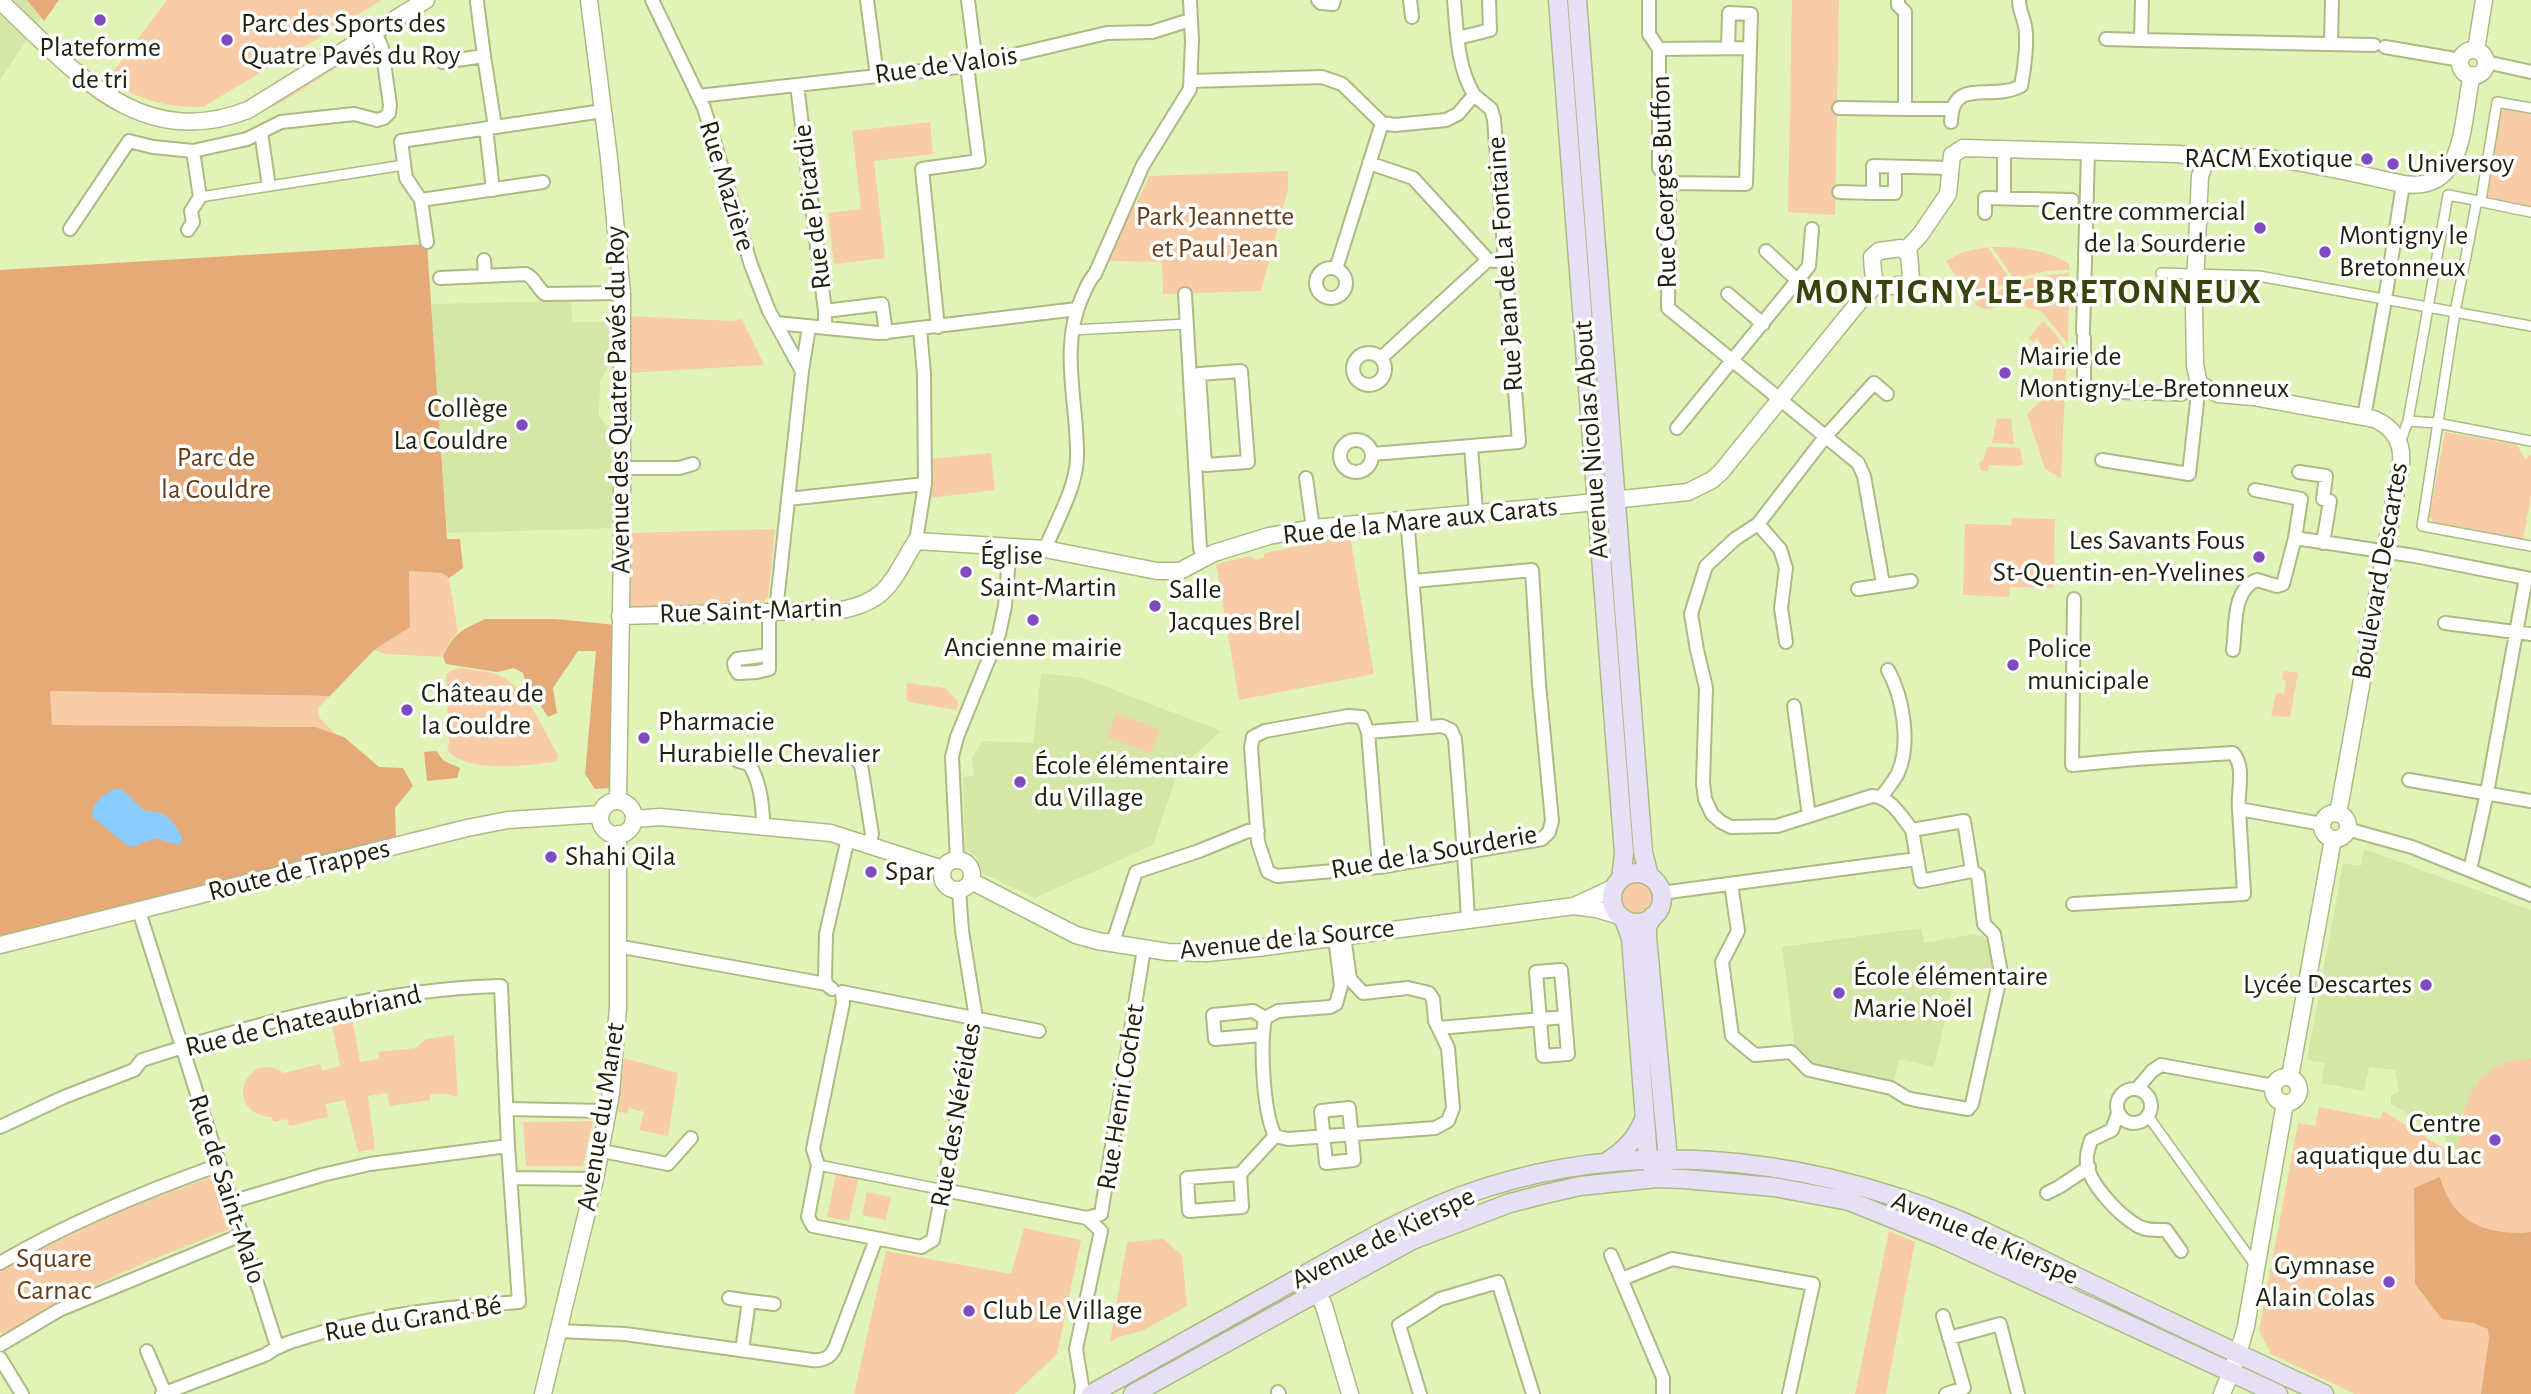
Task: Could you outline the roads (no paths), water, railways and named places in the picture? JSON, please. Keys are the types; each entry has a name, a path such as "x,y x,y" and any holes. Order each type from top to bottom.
{"main road":[{"name":"Avenue Nicolas About","path":"1558,0 1624,853 1612,902 1631,938 1645,1116 1656,1166"},
{"name":"Avenue Nicolas About","path":"1577,0 1643,852 1649,876 1658,885 1661,893"},
{"path":"1618,883 1635,873 1649,876"},
{"path":"1656,1166 1647,926 1659,908 1661,893"},
{"path":"1622,917 1639,923 1653,916"},
{"path":"1604,1163 1626,1150 1634,1140 1645,1116"},
{"name":"Avenue de Kierspe","path":"1091,1394 1421,1213 1500,1183 1553,1170 1604,1163 1778,1168 1855,1184 1955,1219 2324,1394"},
{"name":"Avenue de Kierspe","path":"1133,1394 1412,1240 1510,1203 1533,1188 1598,1174 1648,1170 1656,1166 1684,1178 1774,1187 1849,1202 1941,1238 2278,1394"},
{"path":"2101,1313 2137,1321 2221,1358 2238,1354"},
{"path":"2231,1374 2250,1369 2304,1394"}],"street":[{"path":"0,1 105,95 137,112 184,121 219,119 248,110 426,0"},
{"name":"Avenue des Quatre Pavés du Roy","path":"589,0 622,293 618,801"},
{"name":"Rue Mazière","path":"652,0 698,96 751,265 776,323 802,371"},
{"path":"867,0 877,76"},
{"path":"938,327 922,169 979,161 968,0"},
{"path":"1045,549 1067,498 1077,460 1070,361 1072,330 1077,309 1143,165 1187,97 1191,81 1190,0"},
{"path":"1318,0 1321,3 1333,4 1334,0"},
{"path":"1410,0 1412,17"},
{"name":"Rue Jean de La Fontaine","path":"1373,454 1471,446 1520,448 1494,119 1491,109 1474,95 1465,80 1454,0"},
{"path":"1458,38 1490,30 1489,0"},
{"name":"Rue Georges Buffon","path":"1649,0 1649,34 1659,49 1659,168 1669,183 1668,308 1858,463 1864,476 1883,584"},
{"path":"1898,0 1898,5 1905,12 1905,109"},
{"path":"1839,108 1905,109 1951,116 1957,98 1966,93 2008,93 2021,86 2024,73 2025,24 2019,11 2019,0"},
{"path":"2141,40 2142,0"},
{"path":"2331,43 2332,0"},
{"path":"2472,75 2483,71 2481,56 2484,0"},
{"path":"477,2 491,128 493,190"},
{"path":"1669,183 1746,184 1751,14 1729,13 1728,48"},
{"name":"Rue de Valois","path":"698,96 972,65 1107,33 1152,32 1190,20"},
{"path":"69,229 129,141 153,147 194,151 223,146 281,122 354,114 377,120 384,118 389,113 390,105 382,48 375,32"},
{"path":"2106,39 2331,43 2379,46 2461,60"},
{"path":"1659,49 1751,48"},
{"path":"2472,75 2462,68 2461,60 2466,52 2531,72"},
{"path":"443,62 484,56"},
{"path":"1906,250 1920,235 1948,194 1952,155 1963,148 2178,154 2191,156 2205,163 2224,156 2286,160 2403,184 2431,184 2450,169 2457,150 2472,75"},
{"path":"1191,81 1322,77 1342,84 1382,123 1395,125 1446,120 1458,114 1474,95"},
{"name":"Rue de Picardie","path":"797,85 825,328"},
{"path":"2531,108 2497,102 2481,200 2476,205 2455,312 2422,526 2531,546"},
{"path":"427,242 421,200 406,178 401,141 603,111"},
{"path":"1336,269 1382,123"},
{"path":"261,132 268,180"},
{"path":"2004,148 2004,198"},
{"path":"188,230 193,222 191,211 200,197 194,151"},
{"path":"2082,152 2084,381 2089,391 2181,394 2199,384"},
{"path":"1369,163 1413,177 1488,260 1504,262"},
{"path":"2102,460 2189,474 2199,384 2195,365 2195,274 2200,180 2205,163"},
{"path":"200,197 404,165"},
{"path":"1873,193 1874,166 1951,168"},
{"path":"1839,192 1895,193 1895,167"},
{"path":"421,200 543,182"},
{"path":"2364,417 2403,184"},
{"path":"2399,443 2408,421 2448,195 2531,212"},
{"path":"1985,213 1985,198 2073,200"},
{"path":"1677,428 1809,266 1812,229"},
{"path":"1901,248 1906,250 1909,254 1911,278 1908,284 1881,287 1876,285 1872,257 1879,251 1901,248"},
{"path":"1766,251 1797,280"},
{"path":"484,260 485,276"},
{"path":"1381,358 1488,260"},
{"path":"2161,273 2259,276 2531,326"},
{"path":"440,278 526,274 532,277 538,290 545,294 622,293"},
{"name":"Rue de la Mare aux Carats","path":"916,541 1045,549 1157,571 1180,571 1204,558 1269,536 1313,528 1688,492 1713,480 1863,297 1876,285"},
{"path":"1185,294 1200,548 1204,558"},
{"path":"1728,294 1763,324"},
{"path":"825,311 882,304 886,332"},
{"path":"776,323 886,332 1077,309"},
{"path":"1072,330 1186,324"},
{"path":"769,655 809,327"},
{"path":"916,541 925,484 924,374 920,329"},
{"path":"1241,371 1248,462 1205,465 1199,374 1241,371"},
{"path":"1731,884 1738,932 1722,962 1732,1036 1755,1055 1791,1052 1809,1070 1891,1088 1916,1100 1968,1109 1972,1104 2001,973 1994,934 1984,924 1978,875 1972,871 1921,881 1912,830 1882,796 1872,796 1777,826 1731,827 1712,814 1705,799 1703,783 1706,688 1691,614 1706,566 1735,538 1758,524 1825,437 1874,383 1887,394"},
{"name":"Boulevard Descartes","path":"2199,384 2218,394 2253,397 2364,417 2385,425 2399,443 2401,463 2338,814"},
{"path":"2408,421 2531,441"},
{"path":"1471,446 1476,512"},
{"path":"621,468 678,468 693,464"},
{"path":"2298,472 2326,476 2323,499 2330,501 2323,543"},
{"path":"1306,478 1313,528"},
{"path":"788,499 925,484"},
{"path":"2233,650 2239,597 2244,588 2257,580 2277,586 2283,584 2295,538 2301,499 2255,490"},
{"path":"1407,518 1425,727"},
{"path":"1758,524 1780,549 1786,568 1781,608 1786,642"},
{"path":"2295,538 2529,579 2516,632 2470,870"},
{"name":"Rue Saint-Martin","path":"620,616 842,610 860,606 874,599 892,582 916,541"},
{"path":"634,819 660,817 831,833 950,864 970,866 965,886 954,890 945,884 943,879 950,864 952,757 957,737 999,634 1005,606 1010,546"},
{"name":"Rue de la Sourderie","path":"1258,831 1261,855 1272,875 1379,867 1542,839 1549,832 1552,821 1532,570 1414,581"},
{"path":"1858,589 1911,581"},
{"path":"2073,904 2244,894 2239,768 2238,759 2233,754 2072,765 2074,599"},
{"path":"2445,623 2531,634"},
{"path":"1882,796 1898,773 1904,726 1897,686 1888,670"},
{"path":"1794,706 1809,816"},
{"path":"1113,942 1136,872 1248,831 1258,831 1251,747 1253,737 1265,731 1348,716 1362,717 1368,732 1379,867"},
{"path":"1368,732 1442,726 1451,730 1455,739 1468,920"},
{"path":"849,751 861,765 872,834 869,844"},
{"path":"738,761 749,764 755,772 763,826"},
{"path":"2409,780 2531,801"},
{"path":"618,801 628,805 634,819 627,831 618,834 604,828 601,814 609,803 618,801"},
{"path":"2239,810 2322,824"},
{"name":"Route de Trappes","path":"0,945 467,828 508,820 601,814"},
{"path":"2338,814 2347,821 2344,836 2333,839 2325,836 2322,824 2326,817 2338,814"},
{"path":"1912,830 1964,821 1972,871"},
{"path":"2347,829 2412,847 2531,895"},
{"name":"Avenue du Manet","path":"543,1394 596,1179 608,1111 617,1040 618,834"},
{"path":"826,984 826,934 848,838"},
{"path":"2290,1077 2333,839"},
{"path":"1661,893 1917,859"},
{"name":"Avenue de la Source","path":"1574,906 1618,883"},
{"name":"Avenue de la Source","path":"965,886 1076,935 1144,949 1207,953 1574,906 1622,917"},
{"name":"Rue des Néréides","path":"818,1165 808,1217 813,1226 921,1247 933,1240 976,1018 962,931 965,886"},
{"name":"Rue de Saint-Malo","path":"139,911 277,1346"},
{"path":"1265,1018 1278,1012 1330,1007 1336,1004 1350,979 1339,937"},
{"path":"617,946 826,984 832,990 1038,1031"},
{"name":"Rue Henri Cochet","path":"1081,1394 1076,1349 1101,1231 1087,1219 1101,1214 1105,1202 1144,949"},
{"path":"1561,970 1568,1054 1543,1056 1540,1020 1536,972 1561,970"},
{"path":"1275,1136 1289,1139 1435,1128 1448,1121 1453,1108 1448,1048 1436,1021 1433,999 1429,993 1408,988 1363,993 1347,985"},
{"name":"Rue de Chateaubriand","path":"0,1127 64,1097 134,1070 142,1060 182,1047 339,1007 413,993 501,986 508,1146"},
{"path":"842,992 843,1003 813,1149 818,1165 1087,1219"},
{"path":"1262,1035 1215,1039 1213,1015 1253,1011 1265,1018"},
{"path":"1439,1028 1565,1017"},
{"path":"1265,1018 1262,1035 1269,1123 1275,1136"},
{"path":"2137,1089 2151,1071 2161,1065 2274,1086"},
{"path":"2290,1077 2296,1082 2299,1093 2295,1099 2285,1102 2276,1097 2274,1086 2278,1080 2290,1077"},
{"path":"2137,1089 2150,1098 2150,1110 2143,1120 2131,1123 2121,1118 2116,1106 2120,1095 2126,1090 2137,1089"},
{"path":"2222,1394 2246,1326 2285,1102"},
{"path":"1349,1108 1354,1160 1326,1163 1324,1136 1321,1111 1349,1108"},
{"path":"506,1109 608,1111"},
{"path":"2118,1113 2112,1130 2091,1140 2086,1158 2092,1181 2138,1226 2151,1231 2166,1230 2181,1251"},
{"path":"2148,1116 2255,1265"},
{"path":"1240,1174 1242,1207 1189,1211 1187,1178 1240,1174 1275,1136"},
{"path":"602,1151 668,1164 691,1138"},
{"path":"231,1202 370,1164 508,1146"},
{"name":"Rue du Grand Bé","path":"163,1393 265,1355 277,1346 336,1328 459,1307 519,1302 508,1146"},
{"path":"0,1263 76,1221 154,1188 219,1165"},
{"path":"2047,1193 2088,1167"},
{"path":"510,1178 596,1179"},
{"path":"0,1345 59,1310 241,1235"},
{"path":"532,1394 543,1363 559,1331 625,1334 816,1360 825,1359 832,1355 876,1239"},
{"path":"1611,1255 1663,1378 1663,1394"},
{"path":"1622,1279 1672,1259 1813,1284 1789,1394"},
{"path":"1308,1273 1319,1290 1350,1394"},
{"path":"1420,1394 1399,1325 1440,1299 1498,1282 1533,1394"},
{"path":"729,1298 774,1304"},
{"path":"743,1350 750,1301"},
{"path":"1942,1316 1964,1388 1946,1394"},
{"path":"1949,1338 2000,1324 2018,1394"},
{"path":"147,1351 163,1393"},
{"path":"0,1358 22,1394"}],"water":[{"path":"116,788 124,791 145,810 166,816 176,826 183,841 178,845 158,839 133,847 125,844 92,816 97,803"}],"place":[{"name":"Plateforme de tri","path":"100,20"},
{"name":"Parc des Sports des Quatre Pavés du Roy","path":"227,40"},
{"name":"RACM Exotique","path":"2367,159"},
{"name":"Universoy","path":"2393,164"},
{"name":"Centre commercial de la Sourderie","path":"2260,228"},
{"name":"Montigny le Bretonneux","path":"2325,252"},
{"name":"Mairie de Montigny-Le-Bretonneux","path":"2005,373"},
{"name":"Collège La Couldre","path":"522,425"},
{"name":"Les Savants Fous St-Quentin-en-Yvelines","path":"2259,557"},
{"name":"Église Saint-Martin","path":"966,572"},
{"name":"Salle Jacques Brel","path":"1155,606"},
{"name":"Ancienne mairie","path":"1033,620"},
{"name":"Police municipale","path":"2013,665"},
{"name":"Château de la Couldre","path":"407,710"},
{"name":"Pharmacie Hurabielle Chevalier","path":"644,738"},
{"name":"École élémentaire du Village","path":"1020,782"},
{"name":"Shahi Qila","path":"551,857"},
{"name":"Spar","path":"871,872"},
{"name":"Lycée Descartes","path":"2426,985"},
{"name":"École élémentaire Marie Noël","path":"1839,993"},
{"name":"Centre aquatique du Lac","path":"2495,1140"},
{"name":"Gymnase Alain Colas","path":"2389,1282"},
{"name":"Club Le Village","path":"969,1311"}],"district":[{"name":"MONTIGNY-LE-BRETONNEUX","path":"2029,292"}],"park label":[{"name":"Park Jeannette et Paul Jean","path":"1215,233"},
{"name":"Parc de la Couldre","path":"216,474"},
{"name":"Square Carnac","path":"54,1275"}]}
